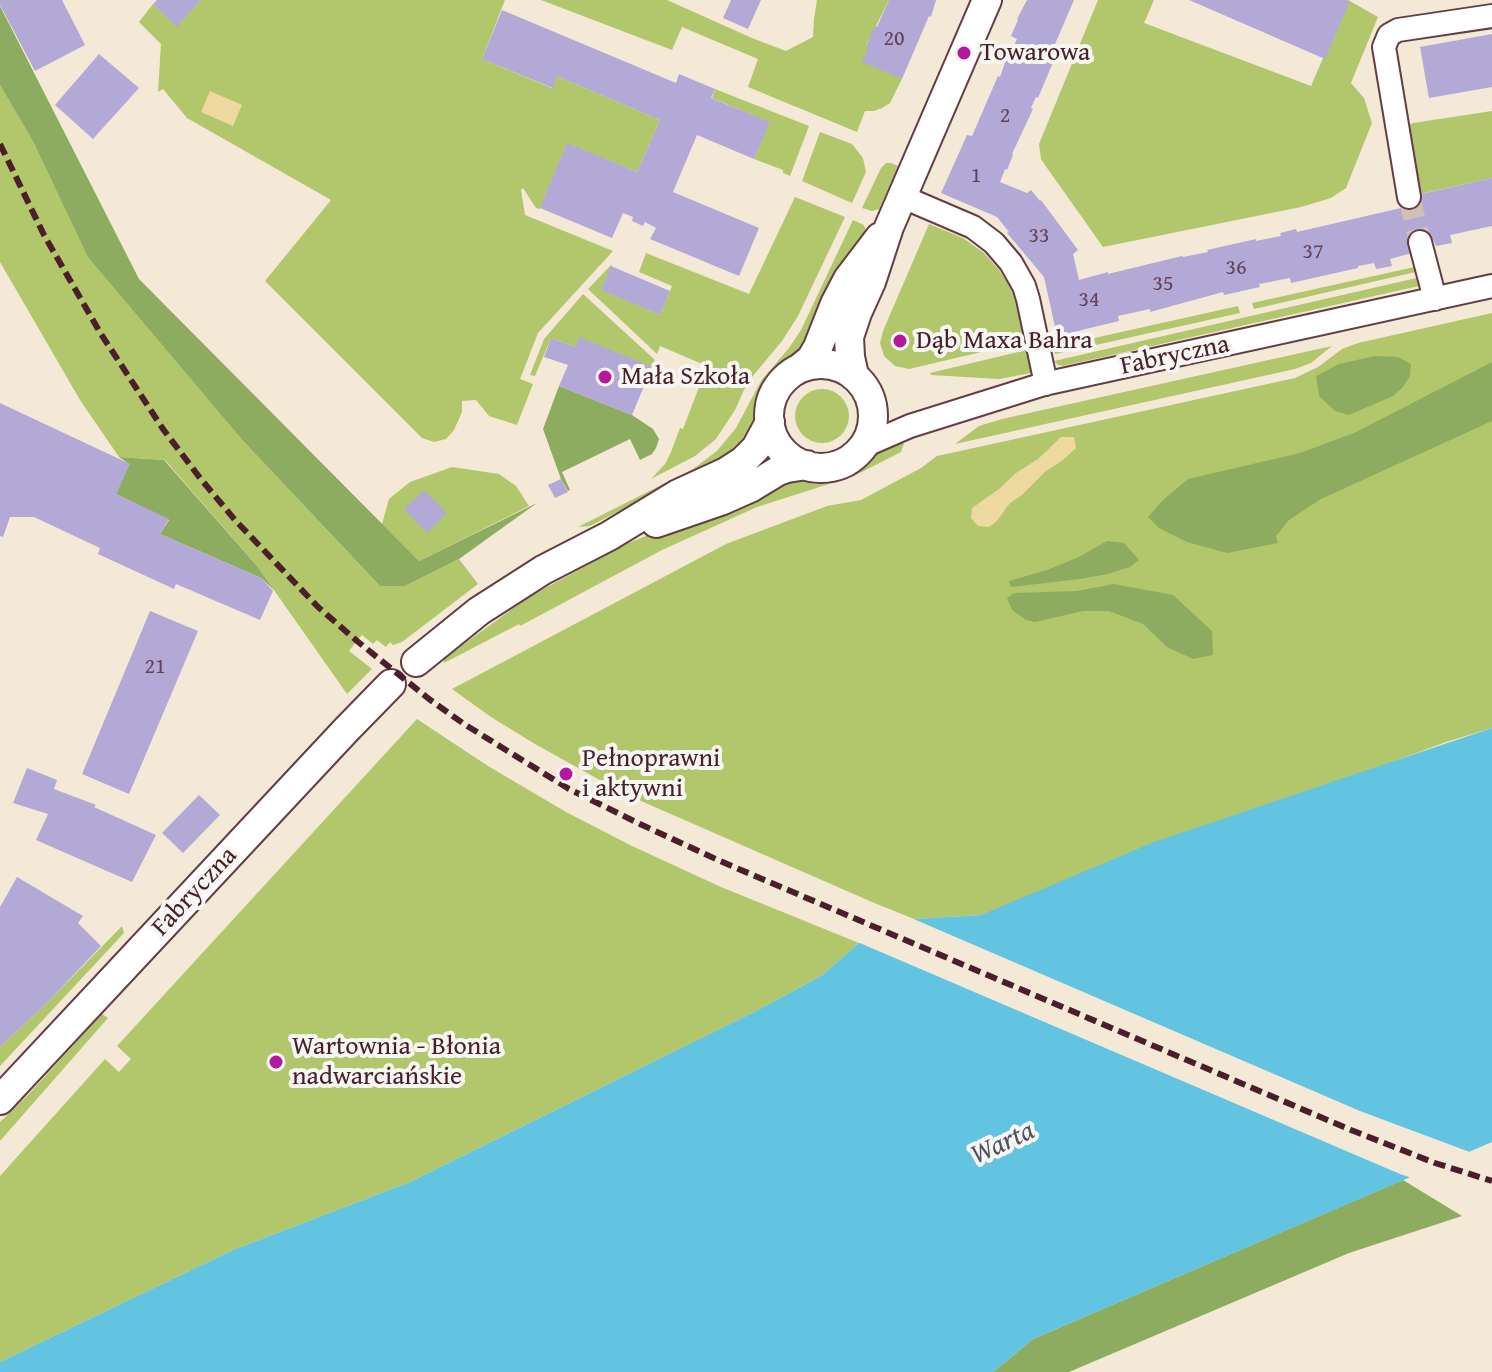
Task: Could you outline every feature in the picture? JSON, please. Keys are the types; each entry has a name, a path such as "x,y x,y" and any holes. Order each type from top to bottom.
{"street":[{"path":"854,375 849,337 857,313 889,227 987,0"},
{"path":"1409,197 1384,47 1389,35 1398,30 1492,16"},
{"path":"903,197 973,227 1007,257 1028,299 1046,384"},
{"path":"416,662 447,635 513,589 678,494 743,461 764,436 776,390 811,359 848,279 889,227"},
{"path":"1420,242 1435,299"},
{"name":"Fabryczna","path":"864,446 910,426 1046,384 1492,286"},
{"path":"770,422 773,435 781,447 791,457 807,465 822,467 841,463 864,446 873,423 871,399 865,388 854,375 842,368 814,364 800,368"},
{"path":"609,536 723,500 778,471 807,465"},
{"name":"Fabryczna","path":"0,1100 391,684"}],"green space":[{"path":"201,0 505,0 482,59 552,88 557,76 660,120 637,172 567,144 540,209 536,208 523,188 521,190 525,215 613,251 538,333 520,379 533,384 517,425 489,416 476,400 462,401 462,412 446,439 434,442 422,438 265,281 331,200 187,118 163,89 158,92 161,44 139,22 153,4 177,26"},
{"path":"541,0 667,0 786,51 813,37 817,0 889,0 866,46 902,79 890,103 874,111 865,111 857,132 748,87 758,59 682,27 672,50"},
{"path":"1098,0 1154,0 1144,23 1311,86 1348,0 1378,17 1351,83 1364,98 1372,123 1346,188 1331,198 1301,207 1103,247 1041,159 1039,144"},
{"path":"0,6 139,279 419,561 537,503 459,559 405,586 380,586 246,444 88,257 35,145 0,85"},
{"path":"0,85 35,145 246,444 380,586 405,586 459,559 478,584 402,642 393,645 390,642 386,647 377,640 373,644 362,635 349,651 372,669 347,694 257,566 165,460 119,457 80,400 0,262"},
{"path":"715,89 809,126 790,176 783,170 754,159 769,122 712,98"},
{"path":"1492,111 1492,178 1420,194 1413,170 1409,125"},
{"path":"820,132 852,144 863,158 866,172 852,203 802,181"},
{"path":"886,163 898,166 879,209 872,211 862,208 881,168"},
{"path":"795,197 845,217 798,316 752,377 716,439 695,456 651,479 665,464 680,428 683,429 707,366 660,346 657,354 588,289 612,264 602,290 660,315 672,286 639,272 646,253 749,294"},
{"path":"853,220 864,225 867,233 801,353 777,369 766,383 757,407 756,423 744,447 590,526 578,527 693,469 717,451 736,428 761,381 801,330"},
{"path":"929,224 963,238 984,253 999,270 1019,309 1024,342 909,369 895,366 884,356 880,343 883,331"},
{"path":"1419,266 1420,271 1254,309 1252,303"},
{"path":"1421,277 1419,286 1063,366 1054,361"},
{"path":"583,294 655,360 652,367 551,338 535,376 530,375 544,339"},
{"path":"1238,306 1240,313 1055,354 1054,347"},
{"path":"1492,313 1492,728 1446,742 981,915 914,919 872,902 625,794 535,744 452,689 726,544 827,506 861,500 937,456 1295,378 1318,367 1342,349 1358,343"},
{"path":"1332,346 1311,363 1295,369 955,444 979,426 1002,419"},
{"path":"1035,348 1037,368 1031,373 999,379 930,373"},
{"path":"1375,356 1398,357 1411,364 1410,376 1393,396 1349,415 1335,411 1319,396 1316,376 1339,364"},
{"path":"1492,362 1492,421 1321,499 1289,520 1276,536 1278,543 1227,553 1187,542 1159,528 1148,517 1188,479 1300,453 1354,433"},
{"path":"559,386 632,415 653,429 659,439 652,454 640,460 630,439 562,472 568,491 543,429"},
{"path":"822,389 841,397 849,416 841,435 822,443 803,435 795,416 803,397"},
{"path":"905,440 901,452 854,476 757,507 662,550 444,663 443,659 529,597 626,544 777,483 802,478 819,481 841,477 857,469 884,447"},
{"path":"119,457 164,460 257,566 274,590 261,578 160,534 169,520 116,494 129,464"},
{"path":"452,467 499,474 516,486 529,506 419,561 382,524 389,499 410,482"},
{"path":"1107,541 1124,543 1139,560 1130,567 1108,574 1011,587 1009,581 1079,557"},
{"path":"1114,584 1173,595 1212,631 1213,655 1193,659 1167,647 1143,624 1109,611 1083,611 1035,622 1026,620 1012,610 1007,598 1014,593 1077,591"},
{"path":"417,719 488,766 632,846 721,887 859,943 821,976 756,1011 410,1182 233,1250 0,1362 0,1176 105,1059 119,1072 131,1059 117,1046"},
{"path":"122,926 124,933 0,1066 0,1047"},
{"path":"102,1014 108,1018 0,1141 0,1122"},
{"path":"1403,1180 1462,1216 1349,1253 1069,1372 993,1372 1033,1339"}],"sand":[{"path":"210,91 242,105 233,126 201,112"},
{"path":"1061,437 1074,437 1076,448 1010,503 996,522 989,527 978,526 971,518 972,508 1038,459"}],"water":[{"name":"Warta","path":"1492,728 1492,1142 1033,1339 993,1372 0,1372 0,1362 233,1250 410,1182 756,1011 821,976 859,943 914,919 981,915 1154,842"}],"pier":[{"path":"909,917 1360,1111 1475,1154 1415,1179 1400,1174 855,941"}],"building":[{"path":"0,0 62,0 85,45 35,71"},
{"path":"157,0 201,0 177,27 153,4"},
{"path":"731,0 761,0 748,29 723,18"},
{"path":"889,0 936,0 902,79 862,62 875,26"},
{"path":"1027,0 1074,0 1052,51 1057,53 1000,182 1027,193 1031,190 1041,200 1078,250 1073,254 1079,280 1281,236 1280,233 1296,229 1297,232 1401,208 1399,199 1492,178 1492,226 1450,235 1452,243 1436,246 1433,239 1410,244 1412,253 1390,259 1392,266 1376,269 1374,263 1291,283 1290,278 1259,284 1260,287 1224,295 1223,292 1150,312 1150,309 1118,316 1119,321 1057,336 1044,277 997,217 941,193 967,135 972,136 1017,39 1011,36"},
{"path":"1189,0 1347,0 1350,1 1325,59"},
{"path":"502,10 676,83 679,74 715,89 711,98 770,122 754,159 697,135 673,192 759,228 739,276 650,239 656,228 645,222 643,226 632,221 633,217 623,213 612,238 540,208 567,143 637,172 660,120 557,76 553,88 482,59"},
{"path":"1492,34 1492,87 1429,98 1420,47"},
{"path":"99,54 139,88 93,139 55,105"},
{"path":"611,266 670,291 660,315 601,290"},
{"name":"Mała Szkoła","path":"579,337 652,367 632,415 559,386 568,365 544,357 551,338 575,347"},
{"path":"0,403 130,464 116,494 169,519 160,534 261,578 273,591 260,620 176,584 174,589 98,554 100,548 34,517 10,517 3,537 0,536"},
{"path":"561,479 568,492 555,498 548,485"},
{"path":"424,490 447,513 427,533 404,509"},
{"path":"150,611 198,631 129,794 82,774"},
{"path":"27,768 57,780 54,789 96,805 94,807 156,835 132,882 36,840 48,814 13,803"},
{"path":"199,795 220,815 183,853 162,833"},
{"path":"17,877 83,916 78,923 101,946 0,1047 0,907"}],"tunnel":[{"path":"1409,197 1420,242"}],"railway":[{"path":"0,144 44,235 101,334 163,429 200,478 235,520 318,607 464,724 569,789 720,861 1351,1130 1435,1163 1492,1181"}],"place":[{"name":"Towarowa","path":"964,53"},
{"name":"Dąb Maxa Bahra","path":"900,341"},
{"name":"Mała Szkoła","path":"605,377"},
{"name":"Pełnoprawni i aktywni","path":"566,774"},
{"name":"Wartownia - Błonia nadwarciańskie","path":"276,1062"}]}
